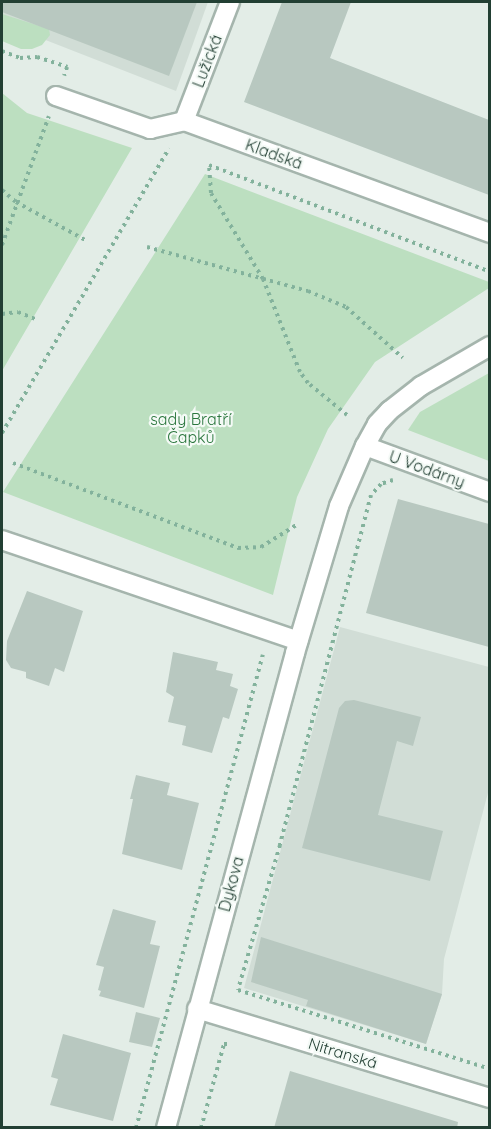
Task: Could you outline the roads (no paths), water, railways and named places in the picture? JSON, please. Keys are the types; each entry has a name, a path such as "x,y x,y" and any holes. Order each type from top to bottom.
{"street":[{"name":"Lužická","path":"184,121 230,2"},
{"path":"56,96 150,129 184,121"},
{"name":"Kladská","path":"184,121 489,233"},
{"path":"365,446 377,424 402,399 489,346"},
{"name":"U Vodárny","path":"365,446 489,492"},
{"name":"Dykova","path":"166,1128 298,641 339,507 365,446"},
{"path":"2,540 298,641"},
{"name":"Nitranská","path":"197,1009 489,1098"}],"park label":[{"name":"sady Bratří Čapků","path":"191,428"}]}
